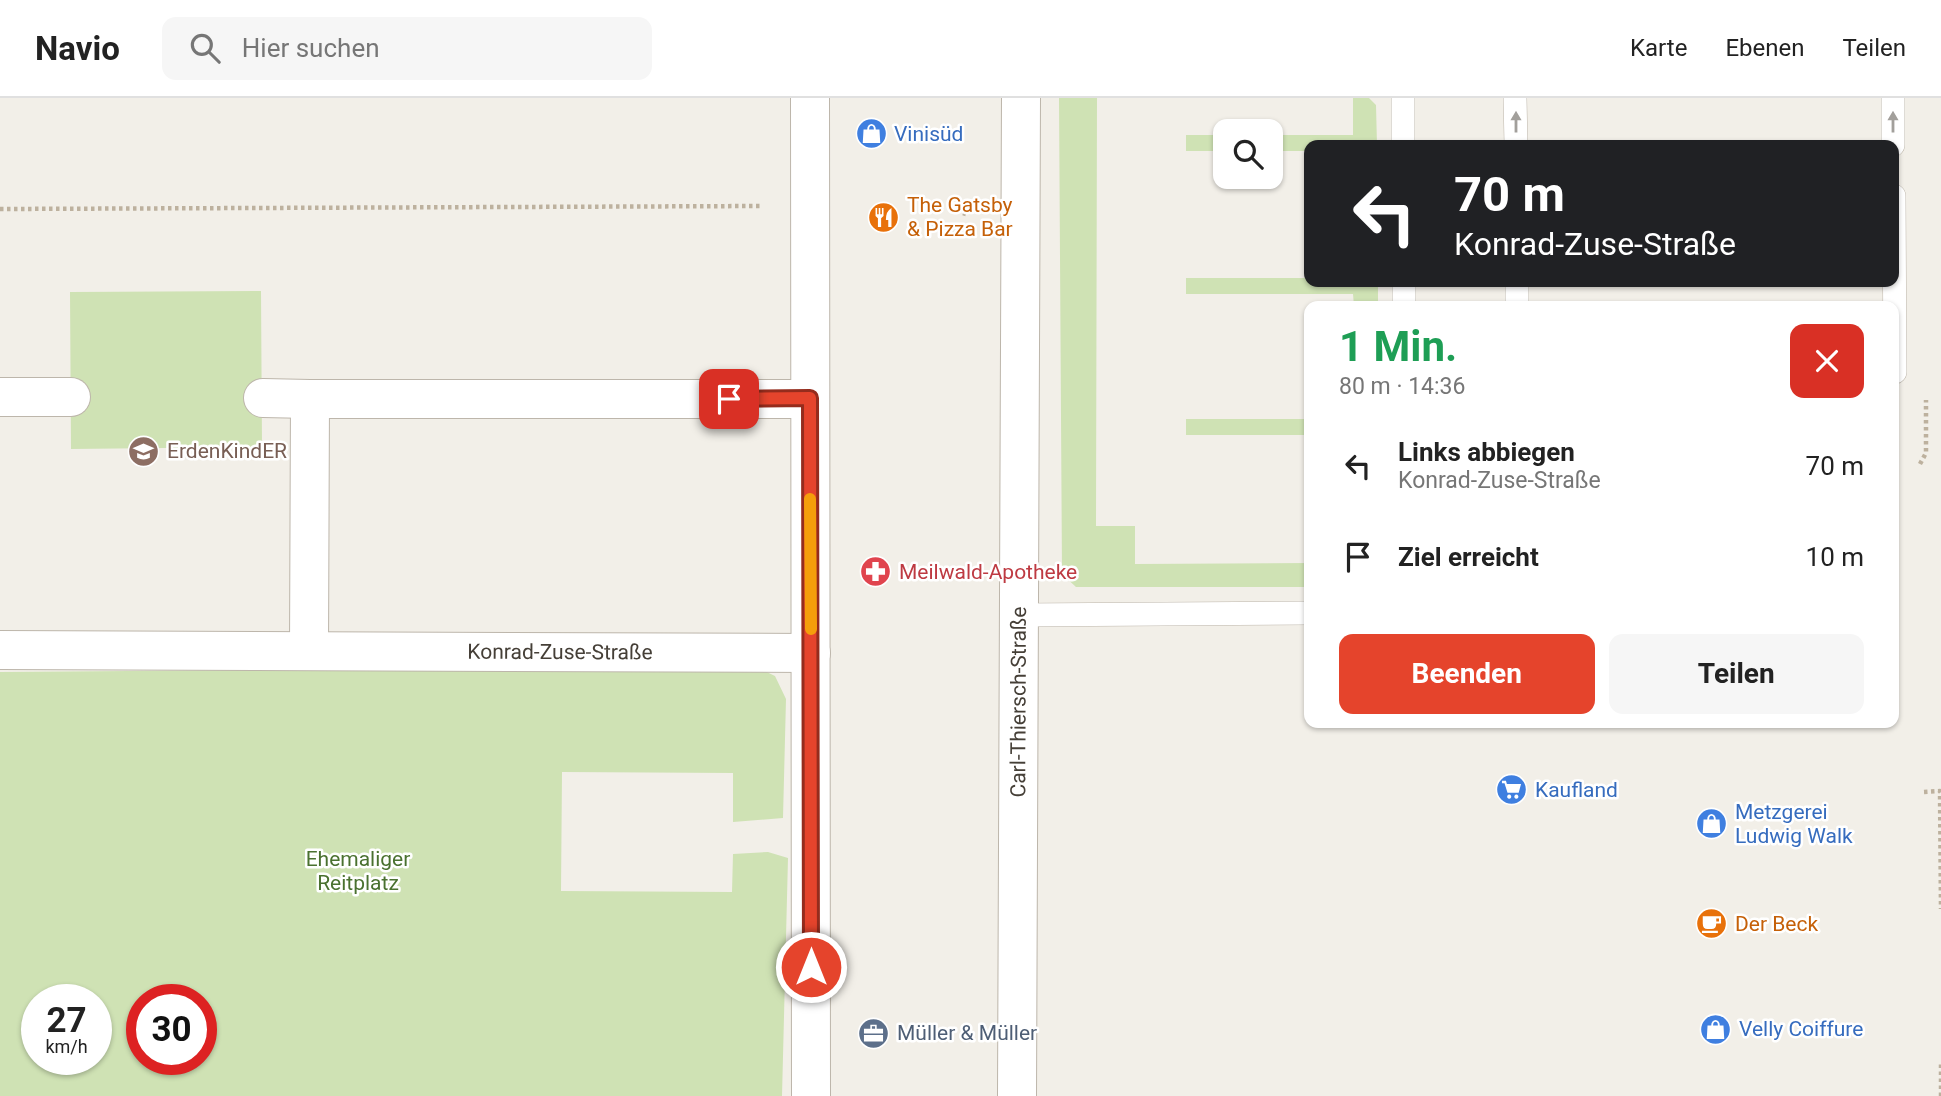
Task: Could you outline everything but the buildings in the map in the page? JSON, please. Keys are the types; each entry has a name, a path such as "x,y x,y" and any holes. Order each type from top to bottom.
{"street":[{"path":"810,98 811,1096"},
{"name":"Carl-Thiersch-Straße","path":"1017,1096 1021,98"},
{"path":"0,397 71,397"},
{"path":"263,398 810,398"},
{"path":"309,650 310,399"},
{"name":"Konrad-Zuse-Straße","path":"0,650 811,653"}],"lane":[{"path":"1403,98 1403,140"},
{"path":"1516,98 1516,140"},
{"path":"1893,98 1893,140"},
{"path":"1020,615 1304,613"}],"path":[{"path":"0,209 811,206"},
{"path":"1924,792 1940,791 1941,909"},
{"path":"1941,1064 1941,1096"}],"green space":[{"path":"1059,98 1097,98 1096,526 1135,526 1135,564 1304,563 1304,587 1076,587 1062,574"},
{"path":"1353,98 1369,98 1376,105 1377,140 1304,140 1304,151 1283,151 1283,135 1353,135"},
{"path":"1186,135 1213,135 1213,151 1186,151"},
{"path":"1186,278 1304,278 1304,287 1378,287 1378,301 1354,301 1353,294 1186,294"},
{"path":"261,291 262,447 71,449 70,292"},
{"path":"1186,419 1304,419 1304,435 1186,435"},
{"name":"Ehemaliger Reitplatz","path":"754,666 775,676 786,699 783,818 733,822 733,773 562,772 561,891 732,892 733,854 768,852 788,858 782,1096 0,1096 0,672"}],"slow traffic":[{"path":"810,499 811,629"}],"place":[{"name":"Vinisüd","path":"871,134"},
{"name":"The Gatsby & Pizza Bar","path":"884,217"},
{"name":"ErdenKindER","path":"144,451"},
{"name":"Meilwald-Apotheke","path":"876,572"},
{"name":"Kaufland","path":"1512,790"},
{"name":"Metzgerei Ludwig Walk","path":"1712,824"},
{"name":"Der Beck","path":"1712,924"},
{"name":"Velly Coiffure","path":"1716,1029"},
{"name":"Müller & Müller","path":"874,1033"}],"route":[{"path":"729,399 810,398 811,967"}]}
